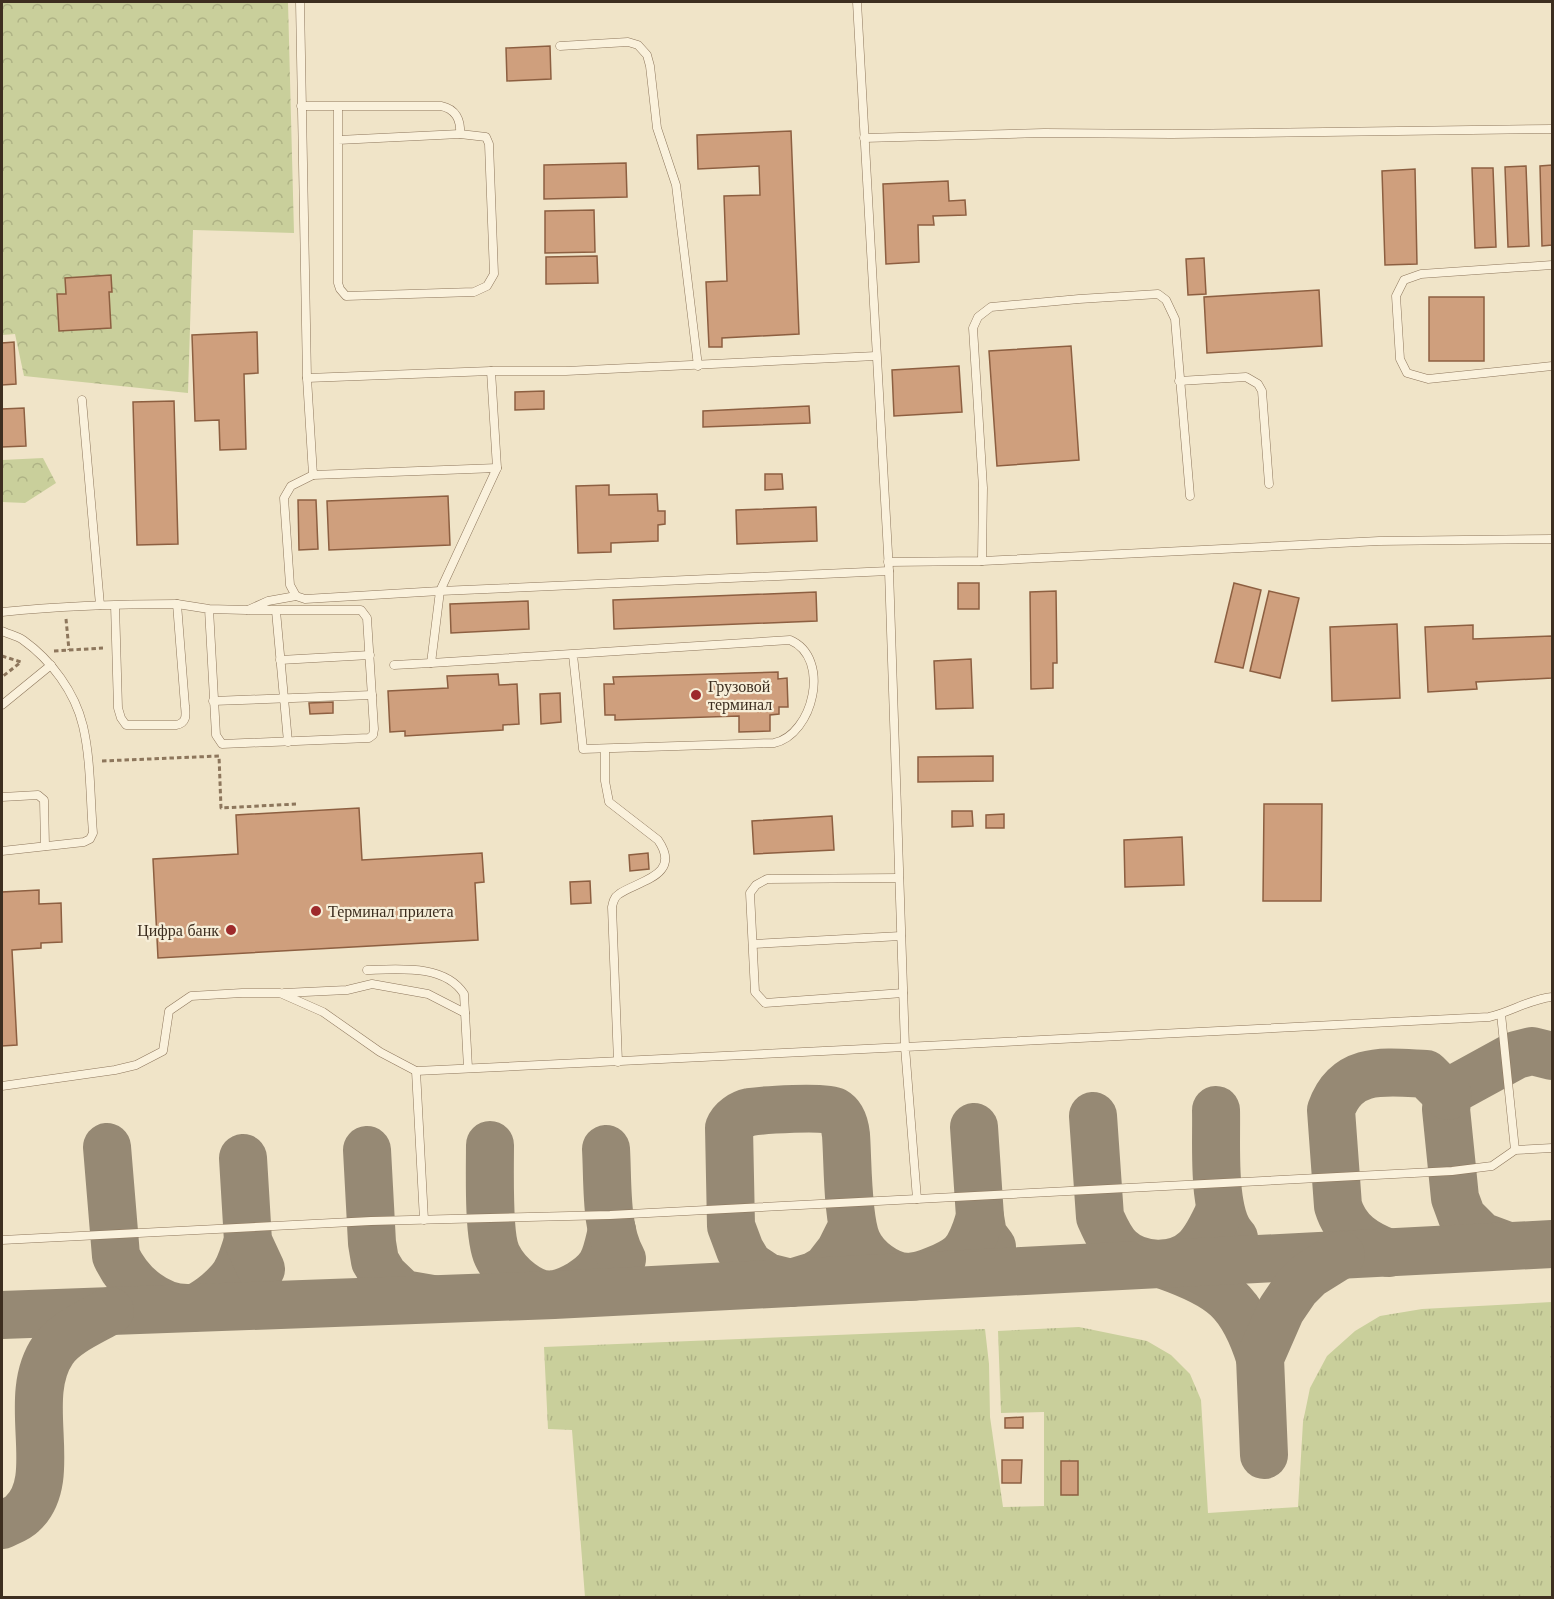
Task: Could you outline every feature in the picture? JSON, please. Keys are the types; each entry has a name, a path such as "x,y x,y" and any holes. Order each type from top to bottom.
{"lane":[{"path":"300,2 307,378 313,475"},
{"path":"857,2 889,571 905,1047 917,1199"},
{"path":"560,46 628,42 638,45 647,56 657,128 676,185 698,366"},
{"path":"301,106 447,108 458,116 461,123 460,134"},
{"path":"338,107 338,140 338,283 343,293 346,296 474,292 487,286 494,274 489,144 486,137 460,134 338,140"},
{"path":"864,138 1044,133 1172,134 1552,129"},
{"path":"1552,265 1421,274 1404,280 1396,296 1400,359 1407,373 1428,380 1552,366"},
{"path":"982,561 983,488 973,328 978,317 991,307 1158,294 1166,300 1174,319 1190,496"},
{"path":"307,378 698,366 876,356"},
{"path":"431,663 440,591 497,468 491,372"},
{"path":"1179,381 1246,377 1258,384 1262,391 1269,484"},
{"path":"82,400 100,605"},
{"path":"296,596 290,585 284,498 291,486 313,475 497,468"},
{"path":"888,562 982,561 1379,542 1552,539"},
{"path":"246,610 268,601 296,596 304,599 889,571"},
{"path":"115,604 119,712 126,725 176,725 183,723 186,718 177,604"},
{"path":"2,612 115,604 177,604 209,609 276,611 361,610 367,618 373,735 369,738 222,744 216,735 209,609"},
{"path":"276,611 288,742"},
{"path":"2,631 21,639 51,665 77,707 83,726 88,761 92,836 84,842 2,851"},
{"path":"394,665 790,640 798,644 810,658 814,698 794,732 784,741 583,749 573,655"},
{"path":"280,660 370,655"},
{"path":"2,705 51,665"},
{"path":"213,701 372,695"},
{"path":"605,749 605,781 609,802 658,840 664,855 663,866 655,877 619,894 612,906 618,1062"},
{"path":"2,797 38,795 42,797 44,800 45,846"},
{"path":"899,878 767,879 756,885 750,893 755,992 765,1003 903,993"},
{"path":"753,944 901,936"},
{"path":"367,970 400,968 449,978 458,984 464,994 468,1068"},
{"path":"2,1086 100,1073 136,1065 163,1051 169,1011 191,996 347,990 372,984 428,994 465,1013"},
{"path":"280,993 323,1012 380,1052 416,1071 1489,1017 1538,999 1552,997"},
{"path":"1501,1014 1515,1150"},
{"path":"416,1071 424,1220"},
{"path":"2,1240 424,1220 610,1215 1452,1171 1492,1166 1515,1150 1552,1148"}],"path":[{"path":"66,615 69,650"},
{"path":"54,651 117,647"},
{"path":"2,656 21,662 2,677"},
{"path":"88,761 219,756 222,808 296,804"}],"green space":[{"path":"2,2 288,2 294,233 193,230 188,393 24,376 15,334 2,335"},
{"path":"43,458 56,483 25,503 2,502 2,460"},
{"path":"1552,1302 1552,1597 585,1597 572,1430 548,1429 544,1347 985,1329 989,1364 990,1417 1003,1507 1044,1506 1044,1412 1001,1413 998,1331 1079,1327 1147,1341 1171,1355 1190,1374 1201,1400 1208,1513 1298,1507 1303,1422 1310,1388 1327,1356 1355,1331 1380,1316 1422,1309"}],"building":[{"path":"550,46 551,79 507,81 506,48"},
{"path":"791,131 799,334 722,338 722,347 709,347 706,282 727,281 724,196 760,195 759,166 698,169 697,135"},
{"path":"626,163 627,197 544,199 544,165"},
{"path":"1552,165 1552,245 1542,246 1540,166"},
{"path":"1526,166 1529,246 1508,247 1505,167"},
{"path":"1472,168 1493,168 1496,247 1475,248"},
{"path":"1415,169 1417,264 1385,265 1382,171"},
{"path":"948,181 949,201 965,200 966,215 933,216 934,225 918,225 919,262 886,264 883,184"},
{"path":"594,210 595,252 545,253 545,211"},
{"path":"597,256 598,283 546,284 546,257"},
{"path":"1204,258 1206,294 1188,295 1186,259"},
{"path":"111,275 112,292 109,292 111,328 59,331 57,294 66,294 65,278"},
{"path":"1319,290 1322,346 1207,353 1204,297"},
{"path":"1429,297 1484,297 1484,361 1429,361"},
{"path":"257,332 258,373 244,374 246,449 220,450 219,420 195,421 192,335"},
{"path":"14,342 16,384 2,385 2,343"},
{"path":"1071,346 1079,460 997,466 989,351"},
{"path":"959,366 962,412 894,416 892,370"},
{"path":"544,391 544,409 515,410 515,392"},
{"path":"174,401 178,544 137,545 133,402"},
{"path":"809,406 810,423 703,427 703,411"},
{"path":"24,408 26,446 2,447 2,409"},
{"path":"765,474 782,474 783,489 765,490"},
{"path":"609,485 609,495 657,494 658,511 665,511 665,524 658,525 658,541 611,543 611,552 578,553 576,486"},
{"path":"448,496 450,545 329,550 327,501"},
{"path":"298,500 316,500 318,549 299,550"},
{"path":"816,507 817,541 737,544 736,510"},
{"path":"958,583 979,583 979,609 958,609"},
{"path":"1234,583 1261,590 1243,668 1215,662"},
{"path":"1056,591 1057,663 1053,663 1053,688 1031,689 1030,592"},
{"path":"1269,591 1299,598 1280,678 1250,671"},
{"path":"816,592 817,621 614,629 613,600"},
{"path":"528,601 529,629 451,633 450,604"},
{"path":"1397,624 1400,698 1332,701 1330,627"},
{"path":"1473,625 1473,639 1552,636 1552,678 1476,682 1477,689 1428,692 1425,627"},
{"path":"971,659 973,708 936,709 934,661"},
{"name":"Грузовой терминал","path":"778,672 778,679 787,678 788,707 779,707 779,714 770,715 770,731 739,732 739,716 615,720 615,715 605,715 604,684 614,684 613,677"},
{"path":"498,674 499,685 517,684 519,724 503,725 503,730 405,736 405,731 390,732 388,691 448,688 447,676"},
{"path":"560,693 561,722 541,724 540,694"},
{"path":"333,702 333,713 310,714 309,703"},
{"path":"993,756 993,781 918,782 918,757"},
{"path":"1264,804 1322,804 1321,901 1263,901"},
{"name":"Терминал прилета","path":"359,808 362,860 482,853 484,882 475,883 478,940 158,958 153,859 238,854 236,815"},
{"path":"952,811 972,811 973,826 952,827"},
{"path":"1004,814 1004,828 986,828 986,815"},
{"path":"832,816 834,850 754,854 752,821"},
{"path":"1182,837 1184,885 1125,887 1124,840"},
{"path":"648,853 649,869 630,871 629,855"},
{"path":"590,881 591,903 571,904 570,882"},
{"path":"39,890 39,904 61,903 62,942 41,943 41,948 12,950 17,1045 2,1046 2,892"},
{"path":"1023,1417 1023,1428 1005,1428 1005,1418"},
{"path":"1002,1460 1022,1460 1021,1483 1002,1483"},
{"path":"1061,1461 1078,1461 1078,1495 1061,1495"}],"taxiway":[{"path":"1508,1246 1481,1236 1462,1217 1455,1198 1446,1109 1448,1096 1454,1089 1516,1055 1532,1051 1552,1056"},
{"path":"1389,1253 1372,1246 1351,1230 1338,1206 1331,1110 1338,1095 1347,1085 1370,1074 1397,1072 1426,1074 1448,1096"},
{"path":"852,1227 840,1251 826,1269 814,1276 791,1283 767,1277 749,1265 740,1250 731,1226 729,1128 732,1122 743,1114 757,1111 819,1109 837,1113 846,1132 851,1218 857,1241 871,1260 884,1270 899,1276 920,1275 957,1259 971,1242 980,1217"},
{"path":"1216,1110 1218,1196 1227,1227 1234,1238"},
{"path":"1093,1116 1100,1217 1113,1242 1127,1255 1147,1263 1178,1261 1196,1250 1204,1241 1220,1210"},
{"path":"974,1127 980,1217 983,1235 992,1247"},
{"path":"490,1145 490,1202 494,1246 501,1262 521,1283 546,1294 561,1293 580,1284 592,1276 601,1265 612,1230"},
{"path":"107,1147 116,1256 137,1285 156,1300 167,1305 191,1308 206,1302 233,1278 248,1241"},
{"path":"606,1149 610,1220 622,1259"},
{"path":"367,1150 375,1261 384,1276 403,1294 432,1299"},
{"path":"243,1158 248,1241 261,1269"},
{"path":"2,1315 554,1295 1552,1244"},
{"path":"1264,1455 1260,1358 1281,1310 1296,1288 1309,1275 1341,1255"},
{"path":"1166,1266 1202,1281 1227,1298 1246,1322 1260,1358"},
{"path":"2,1525 22,1514 33,1499 39,1480 39,1391 44,1370 53,1350 72,1333 110,1311"}],"place":[{"name":"Грузовой терминал","path":"696,695"},
{"name":"Терминал прилета","path":"316,911"},
{"name":"Цифра банк","path":"231,930"}]}
